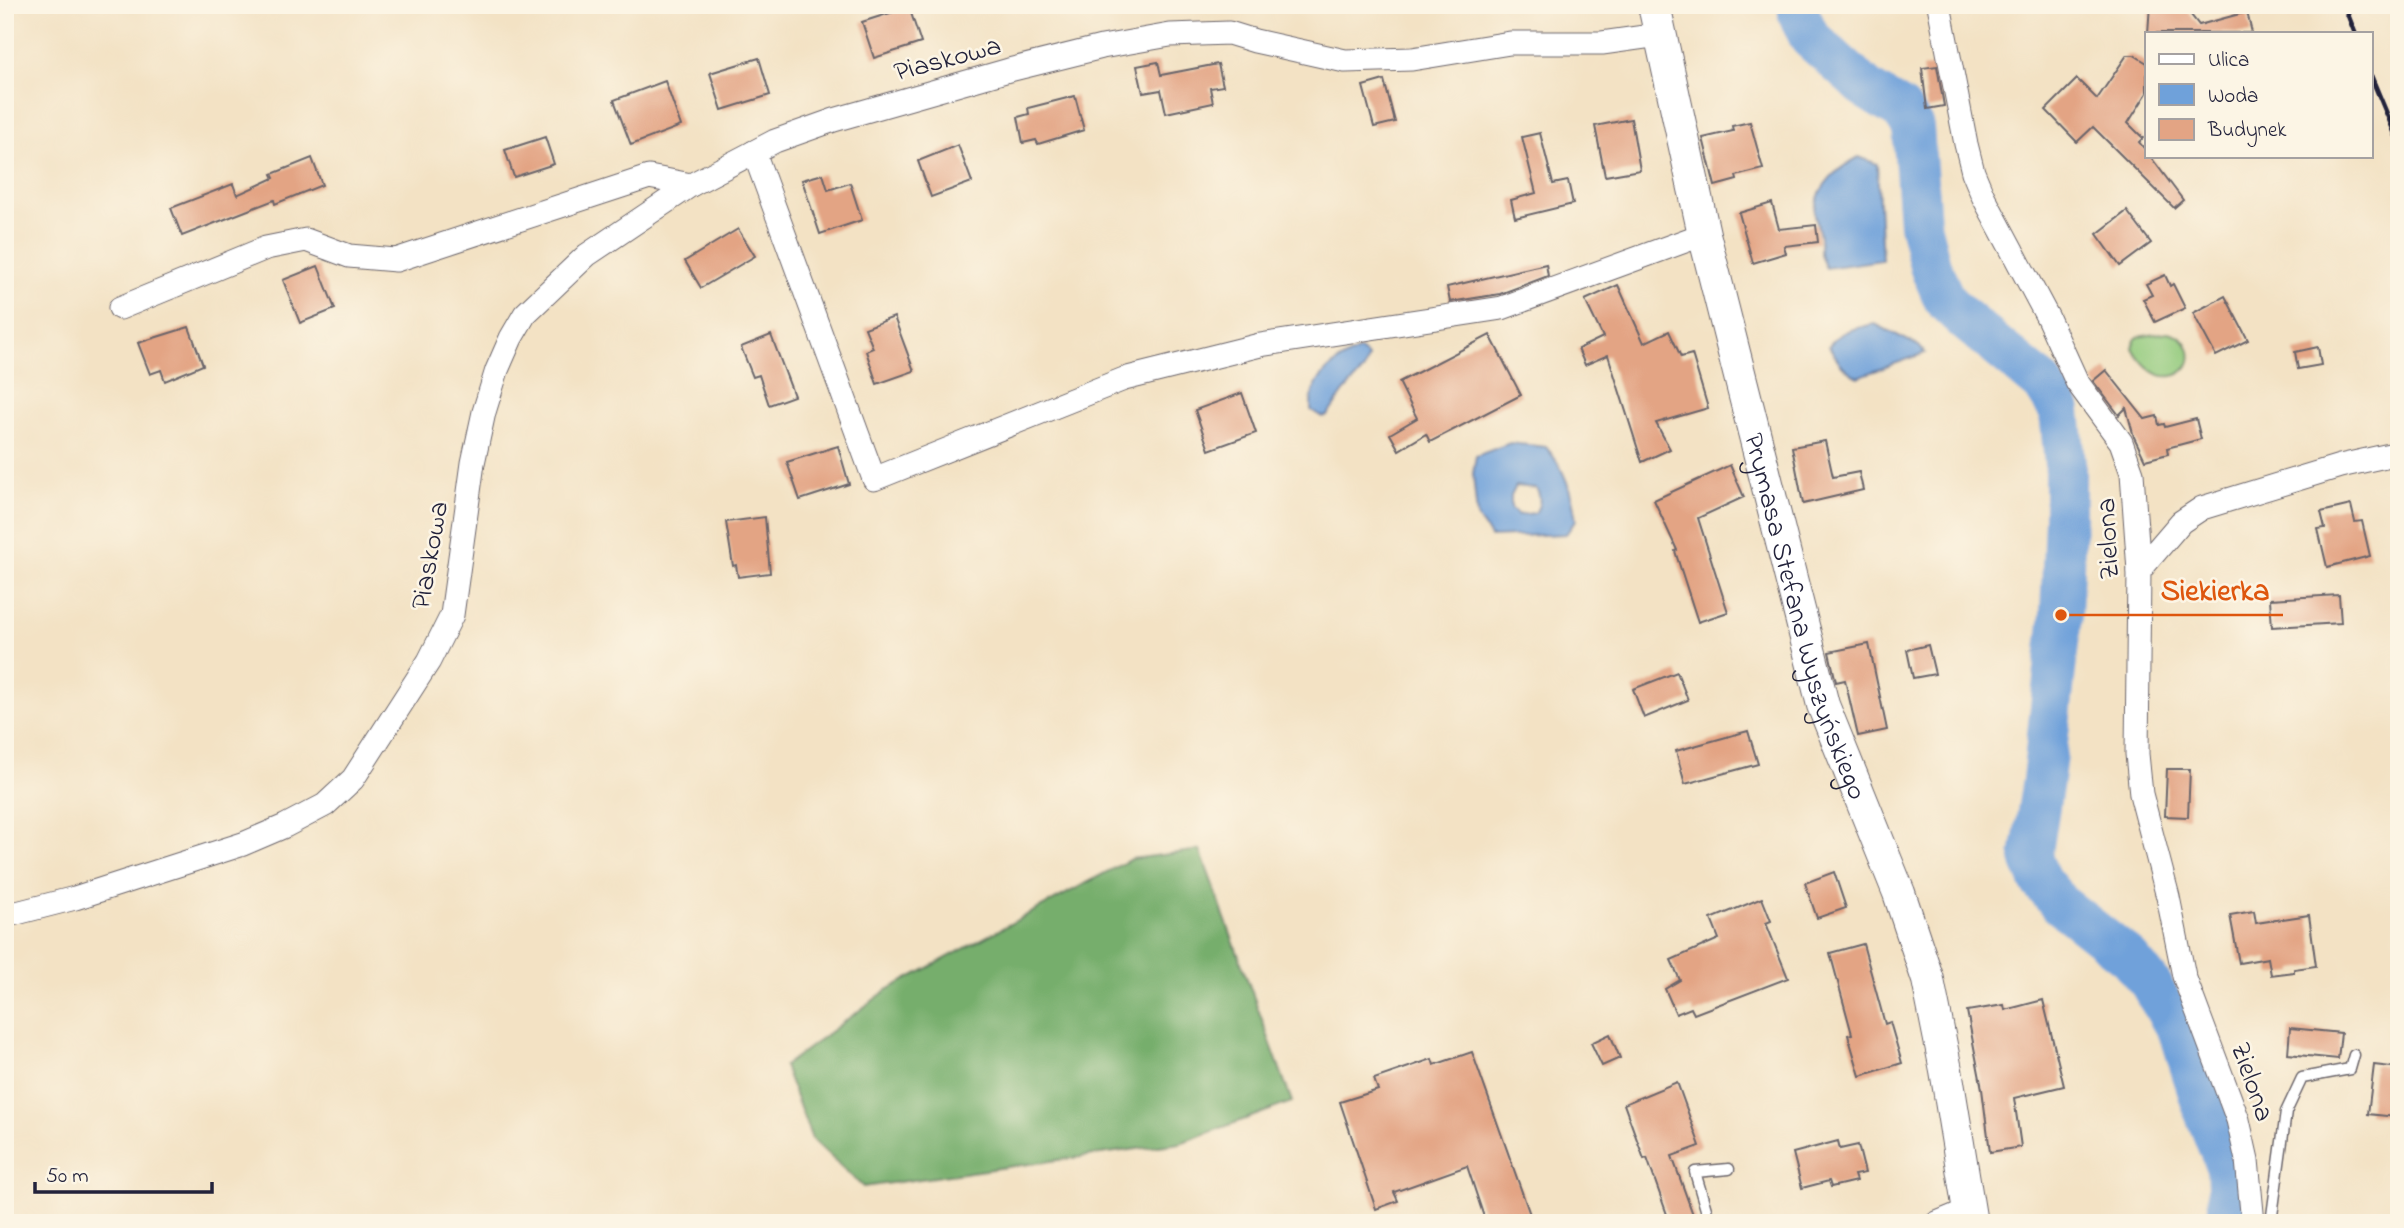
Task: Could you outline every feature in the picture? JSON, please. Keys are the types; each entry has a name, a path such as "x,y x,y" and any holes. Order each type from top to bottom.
{"main road":[{"name":"Prymasa Stefana Wyszyńskiego","path":"1657,20 1704,234 1823,705 1899,893 1928,980 1946,1070 1969,1216"}],"street":[{"name":"Zielona","path":"1939,5 1966,144 1983,196 2048,318 2077,382 2115,433 2127,456 2133,485 2139,571 2137,754 2141,794 2168,897 2184,976 2238,1120 2247,1160 2253,1223"},
{"name":"Piaskowa","path":"5,916 75,898 243,844 326,805 353,779 429,660 452,615 473,463 484,412 497,370 511,338 525,314 587,255 691,185 775,141 834,120 930,91 1102,47 1170,35 1229,33 1345,61 1412,59 1510,43 1602,43 1657,20"},
{"path":"754,152 874,479 1124,379 1260,345 1502,308 1704,234"},
{"path":"120,308 266,248 306,240 349,256 396,260 649,177 691,185"},
{"path":"2139,571 2181,522 2202,508 2340,466 2399,453"},
{"path":"1937,1223 1969,1216"}],"lane":[{"path":"2271,1223 2286,1112 2302,1078 2350,1069 2354,1055"},
{"path":"1710,1223 1695,1172 1729,1169"}],"green space":[{"path":"2168,332 2183,339 2191,355 2188,366 2173,376 2156,373 2141,360 2133,348 2138,337"},
{"path":"1200,850 1292,1102 1180,1143 863,1187 812,1139 784,1066 887,990 1131,859"}],"water":[{"path":"1859,157 1877,164 1882,260 1826,268 1820,255 1820,237 1815,216 1817,200 1830,178"},
{"path":"1875,324 1919,346 1925,353 1858,377 1841,364 1829,346 1843,333"},
{"path":"1360,350 1368,357 1364,370 1327,416 1322,417 1311,410 1314,389 1325,372"},
{"path":"1510,443 1546,447 1563,472 1572,500 1576,520 1566,534 1490,537 1477,517 1473,474 1476,456","holes":["1516,486 1536,488 1540,500 1535,513 1518,515 1511,508 1511,496"]}],"building":[{"path":"2150,5 2183,5 2199,25 2247,12 2252,32 2148,32"},
{"path":"909,7 921,43 874,58 862,22"},
{"path":"2127,55 2134,55 2145,62 2145,96 2128,123 2143,138 2139,142 2145,150 2145,158 2152,158 2183,200 2174,208 2093,127 2077,142 2046,110 2077,79 2097,99"},
{"path":"759,58 770,95 722,110 710,73"},
{"path":"1158,62 1161,75 1218,64 1223,86 1210,88 1213,103 1166,113 1161,90 1143,93 1137,66"},
{"path":"1937,66 1944,106 1927,109 1922,68"},
{"path":"1384,80 1395,122 1374,127 1363,86"},
{"path":"665,81 681,126 631,145 614,100"},
{"path":"1075,96 1084,130 1038,144 1036,140 1023,143 1018,117 1029,114 1028,108"},
{"path":"1631,119 1640,170 1605,176 1595,126"},
{"path":"1750,122 1763,169 1736,176 1737,180 1715,186 1703,138 1733,131 1732,126"},
{"path":"1540,133 1553,184 1568,181 1573,204 1515,218 1511,200 1536,193 1522,137"},
{"path":"545,137 554,164 514,177 505,150"},
{"path":"958,145 972,182 931,197 918,161"},
{"path":"312,158 322,185 275,204 274,200 182,236 171,208 233,184 237,195 274,178 272,174"},
{"path":"823,174 828,190 850,183 862,220 820,234 802,180"},
{"path":"1772,203 1779,229 1816,225 1818,242 1784,246 1786,253 1753,263 1739,213"},
{"path":"2127,211 2151,243 2120,266 2097,234"},
{"path":"738,229 755,256 701,288 685,261"},
{"path":"1546,264 1548,276 1500,294 1450,302 1447,287"},
{"path":"318,266 335,309 300,323 283,280"},
{"path":"2165,275 2170,286 2173,284 2185,308 2155,322 2143,299 2152,295 2146,284"},
{"path":"1618,285 1644,343 1669,331 1681,357 1692,354 1708,408 1656,423 1670,449 1642,462 1608,355 1585,365 1578,349 1603,337 1585,300"},
{"path":"2225,296 2248,340 2216,356 2193,313"},
{"path":"894,317 914,371 877,384 866,351 873,348 865,328"},
{"path":"189,327 203,365 165,381 161,370 150,374 138,343"},
{"path":"771,335 794,396 769,405 759,375 753,377 741,347"},
{"path":"1490,335 1521,395 1430,442 1426,434 1399,450 1390,434 1417,418 1399,382"},
{"path":"2318,347 2321,365 2298,369 2295,352"},
{"path":"2106,370 2145,419 2157,416 2159,425 2164,424 2165,427 2196,419 2201,439 2167,448 2168,454 2145,460 2134,437 2126,408 2119,415 2093,381"},
{"path":"1242,393 1256,433 1209,450 1195,410"},
{"path":"1825,441 1833,477 1859,472 1863,490 1803,504 1792,447"},
{"path":"838,446 849,484 800,500 787,462"},
{"path":"1730,465 1744,497 1698,518 1728,612 1698,622 1675,551 1677,550 1654,500"},
{"path":"2351,505 2355,522 2362,521 2370,556 2327,567 2318,529 2325,528 2321,512"},
{"path":"765,517 770,573 738,577 736,565 733,566 726,522"},
{"path":"2339,595 2341,623 2272,627 2270,599"},
{"path":"1869,644 1887,730 1858,736 1845,680 1836,682 1829,652"},
{"path":"1928,645 1935,674 1913,678 1907,650"},
{"path":"1677,672 1688,700 1644,718 1633,689"},
{"path":"1748,731 1758,764 1685,784 1676,751"},
{"path":"2167,769 2190,769 2188,817 2165,816"},
{"path":"1834,872 1846,908 1817,918 1805,883"},
{"path":"1762,898 1771,921 1766,923 1788,978 1694,1014 1691,1008 1676,1014 1665,989 1680,980 1671,960 1719,939 1711,919"},
{"path":"2254,911 2256,923 2309,915 2316,966 2271,975 2268,958 2239,963 2230,915"},
{"path":"1863,944 1885,1024 1890,1022 1902,1063 1860,1076 1848,1035 1852,1034 1830,953"},
{"path":"2043,1000 2064,1086 2014,1098 2021,1147 1990,1152 1982,1089 1967,1011 2004,1005 2005,1010"},
{"path":"2290,1028 2341,1033 2338,1059 2288,1054"},
{"path":"1610,1034 1620,1058 1602,1066 1591,1043"},
{"path":"1472,1052 1533,1223 1486,1223 1467,1166 1394,1192 1398,1201 1376,1209 1340,1102 1378,1090 1374,1079 1432,1059 1434,1065"},
{"path":"2374,1065 2399,1068 2396,1117 2368,1114"},
{"path":"1677,1082 1700,1146 1672,1156 1696,1223 1670,1223 1624,1104"},
{"path":"1838,1141 1840,1149 1858,1145 1865,1173 1854,1175 1856,1181 1831,1187 1829,1181 1802,1188 1793,1153"}],"waterway":[{"path":"1799,5 1799,15 1810,38 1868,90 1901,110 1913,127 1920,224 1930,266 1945,301 2043,384 2060,411 2065,464 2061,615 2043,780 2031,858 2040,880 2060,904 2129,958 2150,983 2182,1038 2203,1107 2227,1168 2230,1223"}],"railway":[{"path":"2344,5 2355,32"},
{"path":"2372,78 2399,143"}],"place":[{"name":"Siekierka","path":"2061,615"}]}
